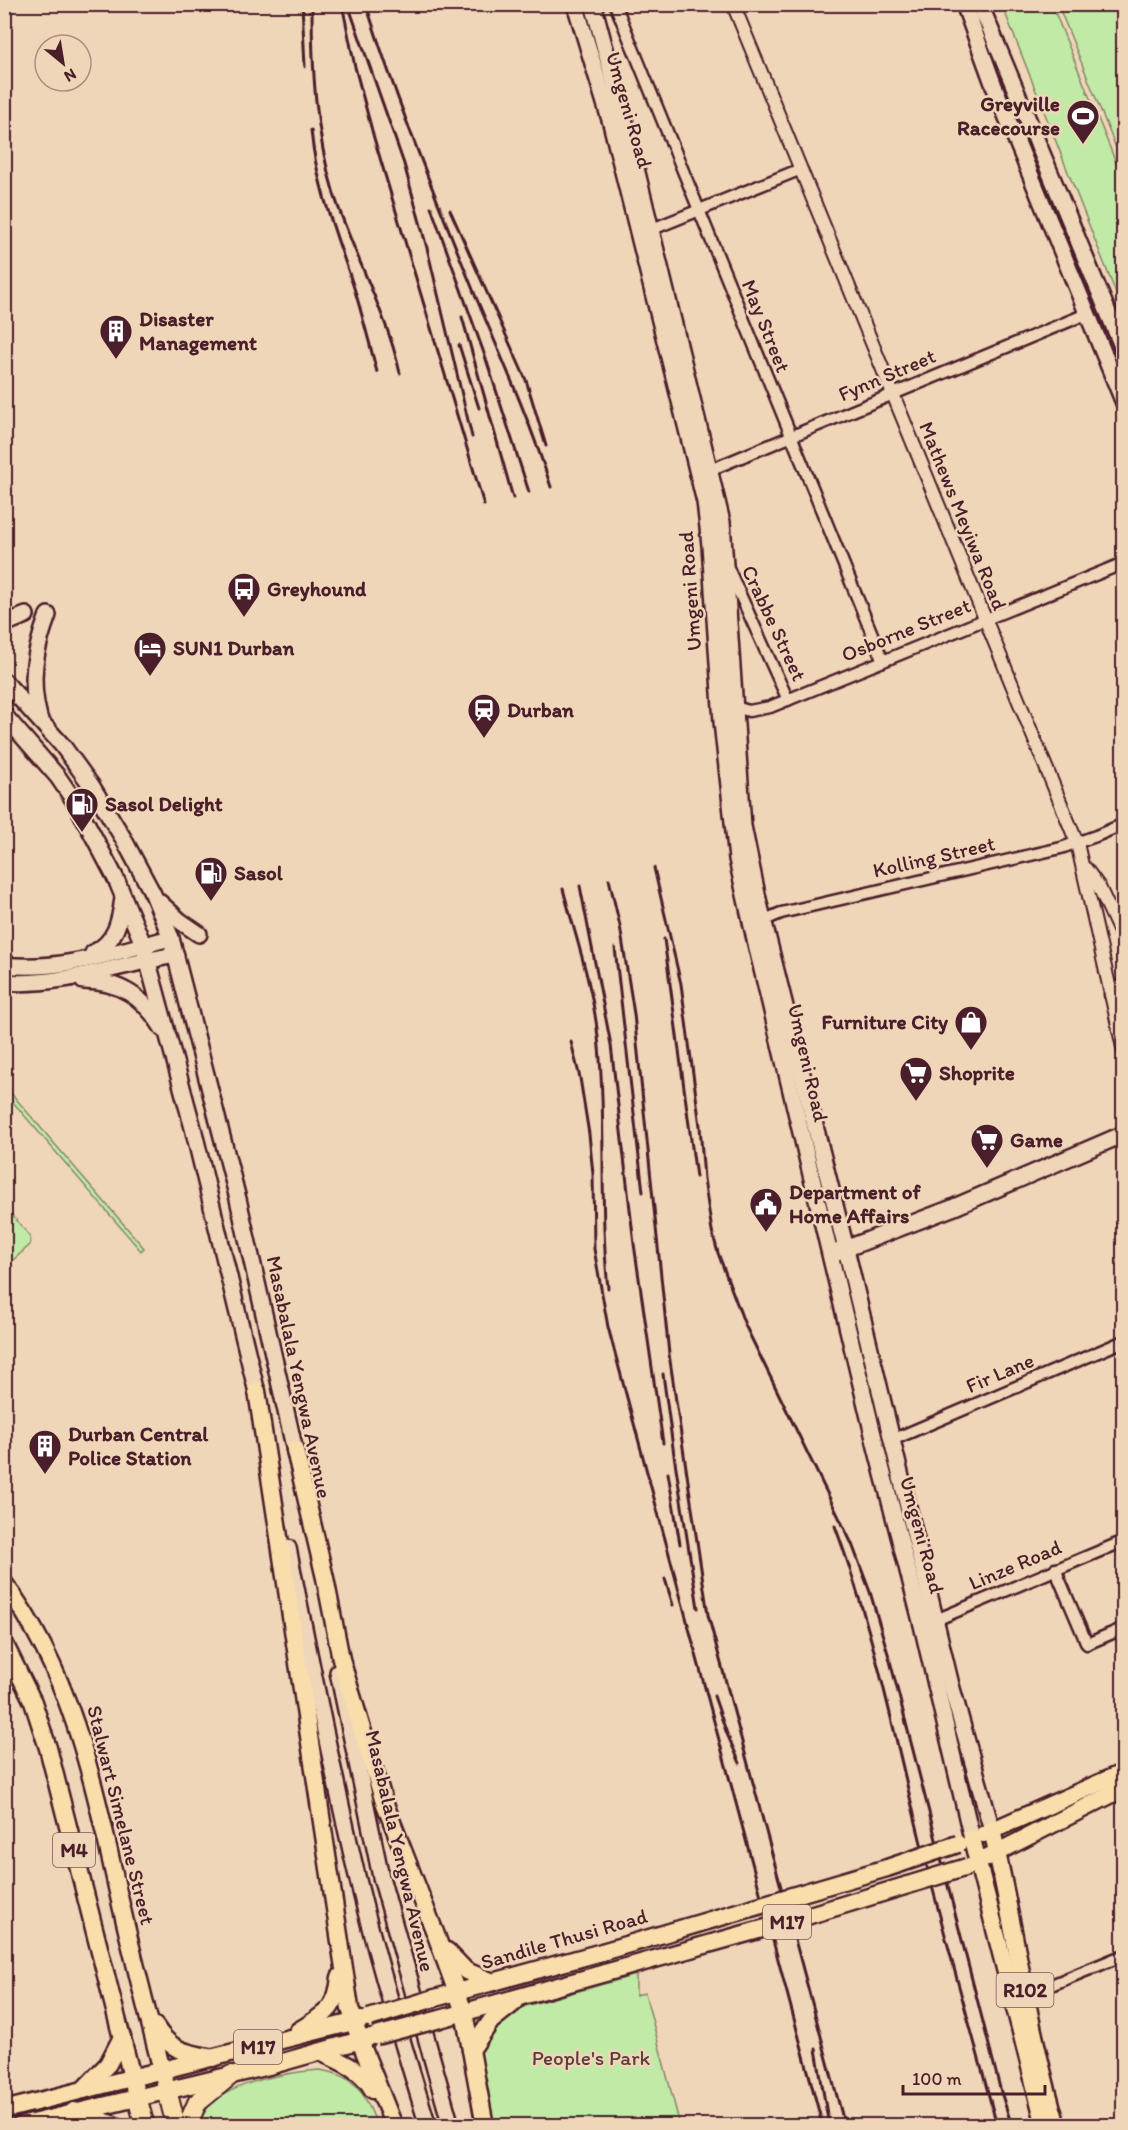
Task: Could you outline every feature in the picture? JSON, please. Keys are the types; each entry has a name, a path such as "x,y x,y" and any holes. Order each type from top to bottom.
{"highway":[{"path":"187,2126 197,2103 231,2075"},
{"name":"M4","path":"167,2090 176,2126"},
{"name":"M4","path":"137,2097 145,2126"},
{"path":"74,2112 114,2126"}],"main road":[{"name":"Umgeni Road","path":"574,4 617,121"},
{"name":"Umgeni Road","path":"593,4 634,190 722,522 744,826 758,923 876,1447 992,1830 1019,1997 1045,2126"},
{"path":"964,4 1083,316 1124,402"},
{"path":"980,4 1124,351"},
{"path":"994,86 1011,79"},
{"name":"Umgeni Road","path":"645,232 708,520 720,699 733,831 846,1249 892,1440 929,1622 965,1842 1019,1997 1057,2126"},
{"path":"1083,316 1105,307"},
{"path":"4,624 26,615"},
{"path":"40,721 34,693 33,669 37,647 48,615"},
{"name":"Masabalala Yengwa Avenue","path":"4,681 62,745 91,785 154,896 171,938 238,1199 295,1450 348,1724 381,1877 452,2126"},
{"name":"Masabalala Yengwa Avenue","path":"4,715 35,749 77,805 124,897 148,959 216,1218 257,1391 319,1706 353,1861 404,2048 428,2126"},
{"path":"154,896 180,921 199,934"},
{"path":"59,964 91,954 109,941 118,925 124,897"},
{"path":"4,965 34,967 59,964 171,938"},
{"path":"62,981 148,959 176,955"},
{"path":"4,982 23,984 62,981 100,982 129,991 150,1009 169,1039"},
{"path":"831,1254 952,1208 1124,1134"},
{"path":"257,1391 342,1963 361,2020 360,2041 393,2126"},
{"path":"295,1450 341,1659 383,1799 464,2012 484,2126"},
{"name":"Stalwart Simelane Street","path":"4,1583 47,1654 76,1721 92,1777 162,2070"},
{"name":"M4","path":"4,1643 33,1702 48,1748 137,2097"},
{"name":"Sandile Thusi Road","path":"4,2110 361,2020 887,1868 965,1842 1124,1772"},
{"name":"Sandile Thusi Road","path":"20,2126 320,2052 787,1922 973,1865 1124,1788"},
{"path":"436,1935 459,1966 471,1974 494,1982"},
{"path":"282,2041 331,2007 339,1994 342,1963"},
{"path":"471,2050 491,2021 522,1996"},
{"path":"148,2015 168,2044 177,2049 213,2058"},
{"path":"84,2090 108,2064 122,2037"},
{"path":"320,2052 356,2070 365,2078 393,2126"},
{"name":"M4","path":"162,2070 167,2090"}],"street":[{"name":"May Street","path":"615,4 883,661"},
{"name":"Mathews Meyiwa Road","path":"734,4 1077,843 1124,1052"},
{"path":"645,232 801,169"},
{"name":"Fynn Street","path":"710,470 1083,316"},
{"name":"Crabbe Street","path":"725,562 788,700"},
{"name":"Osborne Street","path":"735,707 741,710 759,710 788,700 1124,563"},
{"name":"Kolling Street","path":"758,923 782,913 1077,843 1124,824"},
{"path":"1083,866 1099,887 1124,941"},
{"path":"1110,995 1124,982"},
{"name":"Fir Lane","path":"892,1440 1124,1341"},
{"name":"Linze Road","path":"929,1622 1124,1541"},
{"path":"1055,1569 1087,1644 1124,1628"},
{"path":"1019,1997 1124,1956"}],"green space":[{"name":"Greyville Racecourse","path":"1002,5 1052,5 1123,180 1123,311"},
{"path":"1058,5 1123,5 1123,165"},
{"path":"4,1085 144,1248 141,1251 5,1093"},
{"path":"6,1208 30,1236 30,1245 5,1267 5,1243 8,1239 5,1235"},
{"name":"People's Park","path":"636,1975 636,1995 645,1993 680,2125 492,2125 480,2046 511,2010"},
{"path":"320,2070 343,2077 358,2088 377,2125 197,2125 210,2105 232,2090 277,2076"}],"railway":[{"path":"302,4 305,67"},
{"path":"312,4 316,100 328,171 342,216 386,327 400,373"},
{"path":"342,4 355,67 374,138 484,505"},
{"path":"366,4 419,154 526,417 551,487"},
{"path":"351,13 404,164 427,248 472,437"},
{"path":"311,130 323,192 355,291 377,372"},
{"path":"431,207 485,356 529,492"},
{"path":"450,210 526,380 546,446"},
{"path":"462,317 513,498"},
{"path":"459,345 479,408"},
{"path":"654,868 681,984 700,1126 704,1179 712,1231 718,1253 745,1325 852,1544 870,1592 889,1657 1001,2092 1012,2126"},
{"path":"609,879 620,926 634,1014 669,1354 708,1615 845,2126"},
{"path":"580,886 611,1045 634,1244 663,1443"},
{"path":"563,889 596,1018 601,1068 605,1257 608,1288"},
{"path":"664,939 696,1177"},
{"path":"615,948 643,1192"},
{"path":"571,1042 580,1078 589,1134 593,1174 594,1249 608,1327 822,2123"},
{"path":"663,1374 698,1608"},
{"path":"668,1473 680,1544"},
{"path":"835,1526 871,1641 928,1871 997,2126"},
{"path":"665,1579 673,1605"},
{"path":"714,1696 740,1763"},
{"path":"816,2049 829,2126"}],"place":[{"name":"Greyville Racecourse","path":"1083,145"},
{"name":"Disaster Management","path":"116,360"},
{"name":"Greyhound","path":"244,618"},
{"name":"SUN1 Durban","path":"150,677"},
{"name":"Durban","path":"484,739"},
{"name":"Sasol Delight","path":"82,833"},
{"name":"Sasol","path":"211,902"},
{"name":"Furniture City","path":"971,1051"},
{"name":"Shoprite","path":"916,1102"},
{"name":"Game","path":"987,1169"},
{"name":"Department of Home Affairs","path":"766,1233"},
{"name":"Durban Central Police Station","path":"45,1475"}]}
